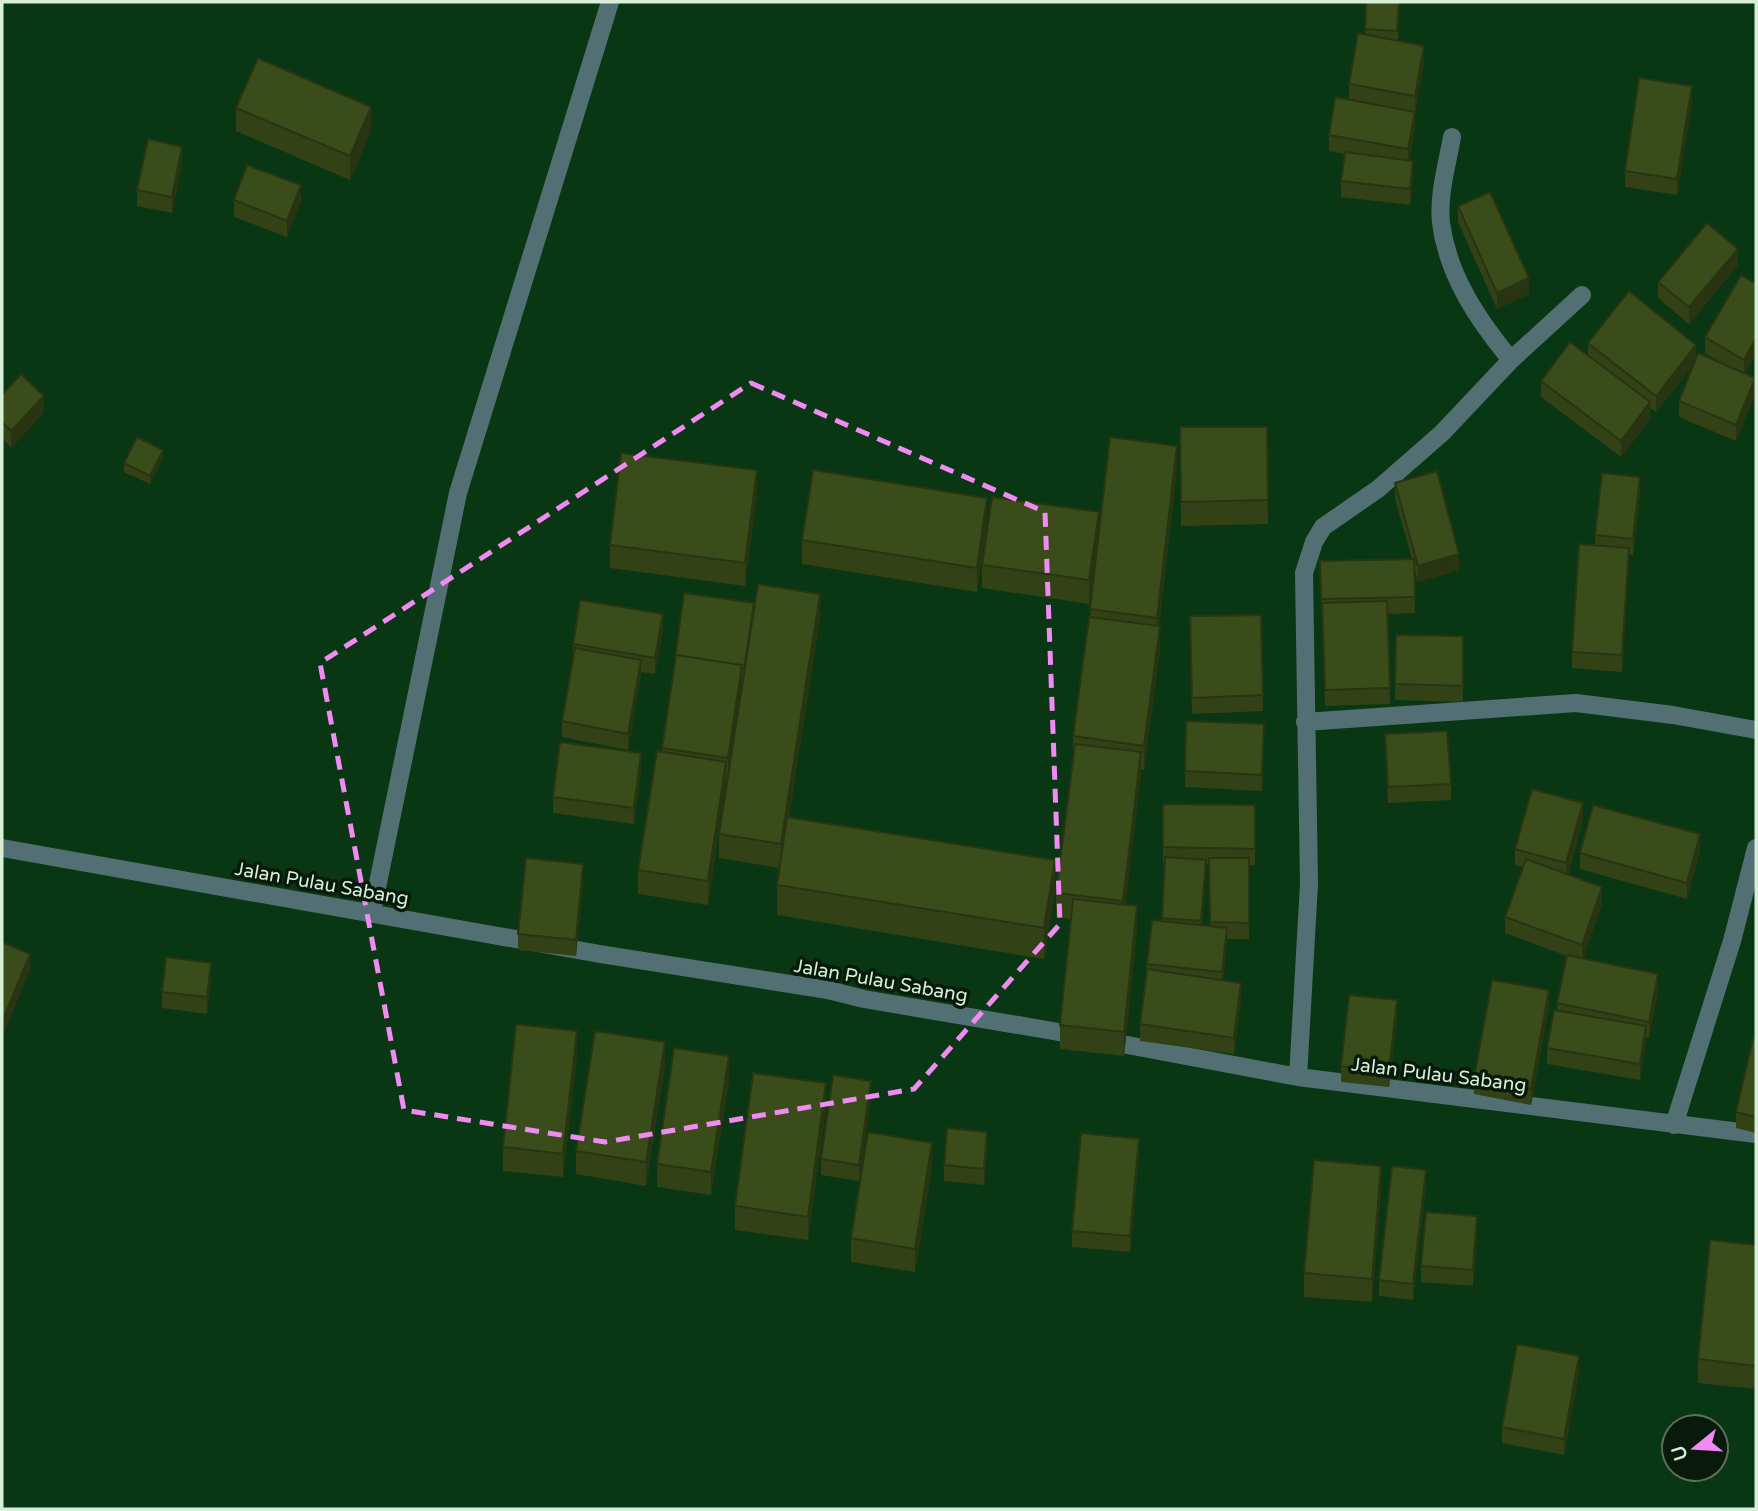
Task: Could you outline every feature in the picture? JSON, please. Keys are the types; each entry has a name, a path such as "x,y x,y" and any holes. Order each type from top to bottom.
{"street":[{"path":"372,912 457,493 610,2"},
{"path":"1452,137 1442,197 1441,221 1447,248 1456,277 1473,309 1486,330 1511,360"},
{"path":"1298,1077 1309,884 1304,573 1314,542 1323,527 1378,489 1442,433 1511,360 1582,295"},
{"path":"1305,722 1576,703 1673,715 1756,730"},
{"name":"Jalan Pulau Sabang","path":"2,848 600,954 828,990 864,999 1298,1077 1756,1134"},
{"path":"1674,1125 1732,941 1756,848"}],"highlighted area":[{"path":"751,383 1045,512 1060,924 914,1089 605,1142 404,1110 320,663"}],"building":[{"path":"1366,2 1399,2 1397,31 1365,29"},
{"path":"1358,33 1424,46 1415,96 1349,84"},
{"path":"258,58 371,107 350,156 236,108"},
{"path":"1639,78 1692,86 1677,179 1625,171"},
{"path":"1335,97 1415,112 1408,149 1329,135"},
{"path":"148,139 182,147 172,197 137,190"},
{"path":"1345,152 1413,161 1410,189 1341,181"},
{"path":"247,165 301,185 287,221 234,200"},
{"path":"1490,192 1529,278 1497,293 1458,206"},
{"path":"1707,223 1738,249 1689,307 1658,282"},
{"path":"1741,275 1756,284 1756,338 1744,360 1705,337"},
{"path":"1629,291 1696,345 1656,396 1588,343"},
{"path":"1570,342 1650,402 1621,441 1541,381"},
{"path":"1698,353 1755,378 1736,425 1679,401"},
{"path":"21,374 44,396 11,431 2,422 2,395"},
{"path":"1180,427 1267,427 1268,500 1181,502"},
{"path":"137,437 163,450 150,476 124,463"},
{"path":"1110,437 1177,446 1157,618 1090,609"},
{"path":"621,453 757,470 745,563 610,545"},
{"path":"813,470 987,498 977,568 802,540"},
{"path":"1437,471 1459,554 1418,566 1395,483"},
{"path":"1602,473 1640,477 1633,539 1595,535"},
{"path":"992,497 1099,512 1089,580 982,565"},
{"path":"1579,544 1629,548 1622,655 1572,652"},
{"path":"1414,559 1415,597 1321,599 1320,561"},
{"path":"758,584 820,594 781,844 719,834"},
{"path":"684,593 754,603 744,669 741,668 742,665 676,655 675,658"},
{"path":"580,600 663,614 655,658 573,644"},
{"path":"1387,601 1390,688 1325,690 1322,603"},
{"path":"1261,615 1263,695 1192,698 1190,616"},
{"path":"1089,617 1160,626 1144,746 1073,736"},
{"path":"1396,635 1463,636 1463,686 1395,684"},
{"path":"575,648 641,660 628,734 562,721"},
{"path":"676,655 742,665 728,758 662,748"},
{"path":"1186,721 1264,724 1262,775 1185,771"},
{"path":"1447,731 1451,784 1388,787 1385,734"},
{"path":"560,742 641,753 634,808 553,797"},
{"path":"1075,744 1141,752 1123,901 1056,893"},
{"path":"657,751 726,762 708,881 638,870"},
{"path":"1532,789 1583,803 1566,863 1515,849"},
{"path":"1163,804 1255,805 1255,849 1163,847"},
{"path":"1593,805 1700,834 1687,883 1580,853"},
{"path":"787,817 1055,860 1044,928 777,885"},
{"path":"1165,857 1206,860 1201,921 1162,918"},
{"path":"526,858 583,864 576,940 518,934"},
{"path":"1209,858 1249,858 1249,923 1210,922"},
{"path":"1526,859 1602,887 1582,945 1505,917"},
{"path":"1073,899 1137,906 1124,1032 1060,1025"},
{"path":"1152,920 1227,928 1222,972 1147,964"},
{"path":"2,942 30,954 2,1022"},
{"path":"1567,955 1658,974 1649,1022 1557,1003"},
{"path":"166,957 211,963 207,997 162,992"},
{"path":"1147,969 1241,983 1234,1038 1140,1024"},
{"path":"1492,980 1549,990 1531,1089 1474,1078"},
{"path":"1349,995 1397,1000 1389,1071 1341,1066"},
{"path":"1554,1010 1646,1026 1640,1064 1547,1048"},
{"path":"516,1024 577,1031 563,1154 503,1147"},
{"path":"595,1031 665,1042 646,1162 576,1151"},
{"path":"1753,1039 1756,1039 1756,1117 1736,1112"},
{"path":"674,1048 729,1056 711,1172 657,1164"},
{"path":"753,1073 826,1083 808,1217 735,1206"},
{"path":"833,1075 871,1081 859,1165 821,1159"},
{"path":"947,1128 987,1132 984,1169 944,1165"},
{"path":"868,1132 932,1143 915,1249 851,1238"},
{"path":"1081,1133 1139,1139 1130,1236 1072,1231"},
{"path":"1314,1160 1381,1166 1372,1279 1304,1273"},
{"path":"1392,1166 1426,1170 1413,1284 1379,1280"},
{"path":"1426,1212 1477,1216 1473,1270 1421,1266"},
{"path":"1710,1240 1756,1245 1756,1366 1698,1359"},
{"path":"1517,1344 1579,1356 1564,1439 1502,1427"}]}
